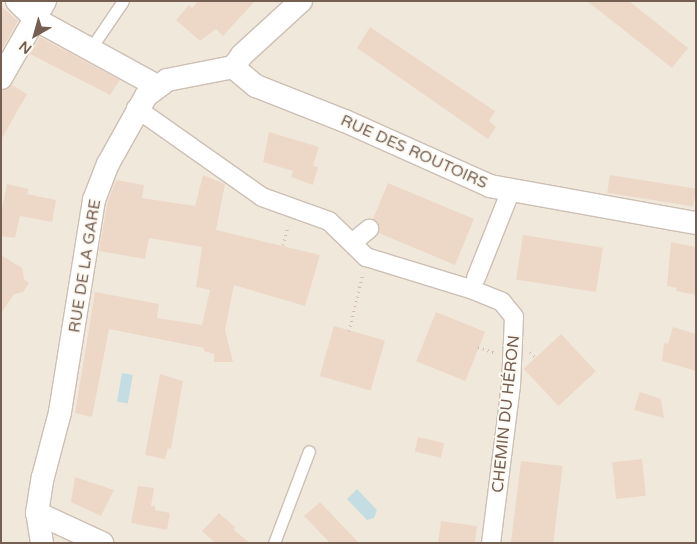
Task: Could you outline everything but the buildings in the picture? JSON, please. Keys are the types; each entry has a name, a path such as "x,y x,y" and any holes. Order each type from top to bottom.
{"street":[{"path":"17,1 40,10 90,48 157,86"},
{"path":"233,67 242,54 301,1"},
{"path":"1,78 40,10"},
{"name":"RUE DE LA GARE","path":"42,543 37,514 60,412 94,200 136,108 157,86 167,80 233,67"},
{"name":"RUE DES ROUTOIRS","path":"233,67 256,86 344,121 490,186 696,223"},
{"path":"136,108 262,196 329,221 353,242 366,257"},
{"path":"476,278 511,190"},
{"path":"353,242 369,229"},
{"name":"CHEMIN DU HÉRON","path":"366,257 481,293 502,302 514,317 510,385 491,543"},
{"path":"37,514 102,543"}],"lane":[{"path":"90,48 123,1"},
{"path":"274,543 309,451"}],"path":[{"path":"349,331 366,257"}],"shaded area":[{"path":"1,1 696,1 696,543 1,543"}],"water":[{"path":"122,373 133,375 128,403 117,402"},
{"path":"357,489 377,510 374,518 367,520 347,499"}]}
